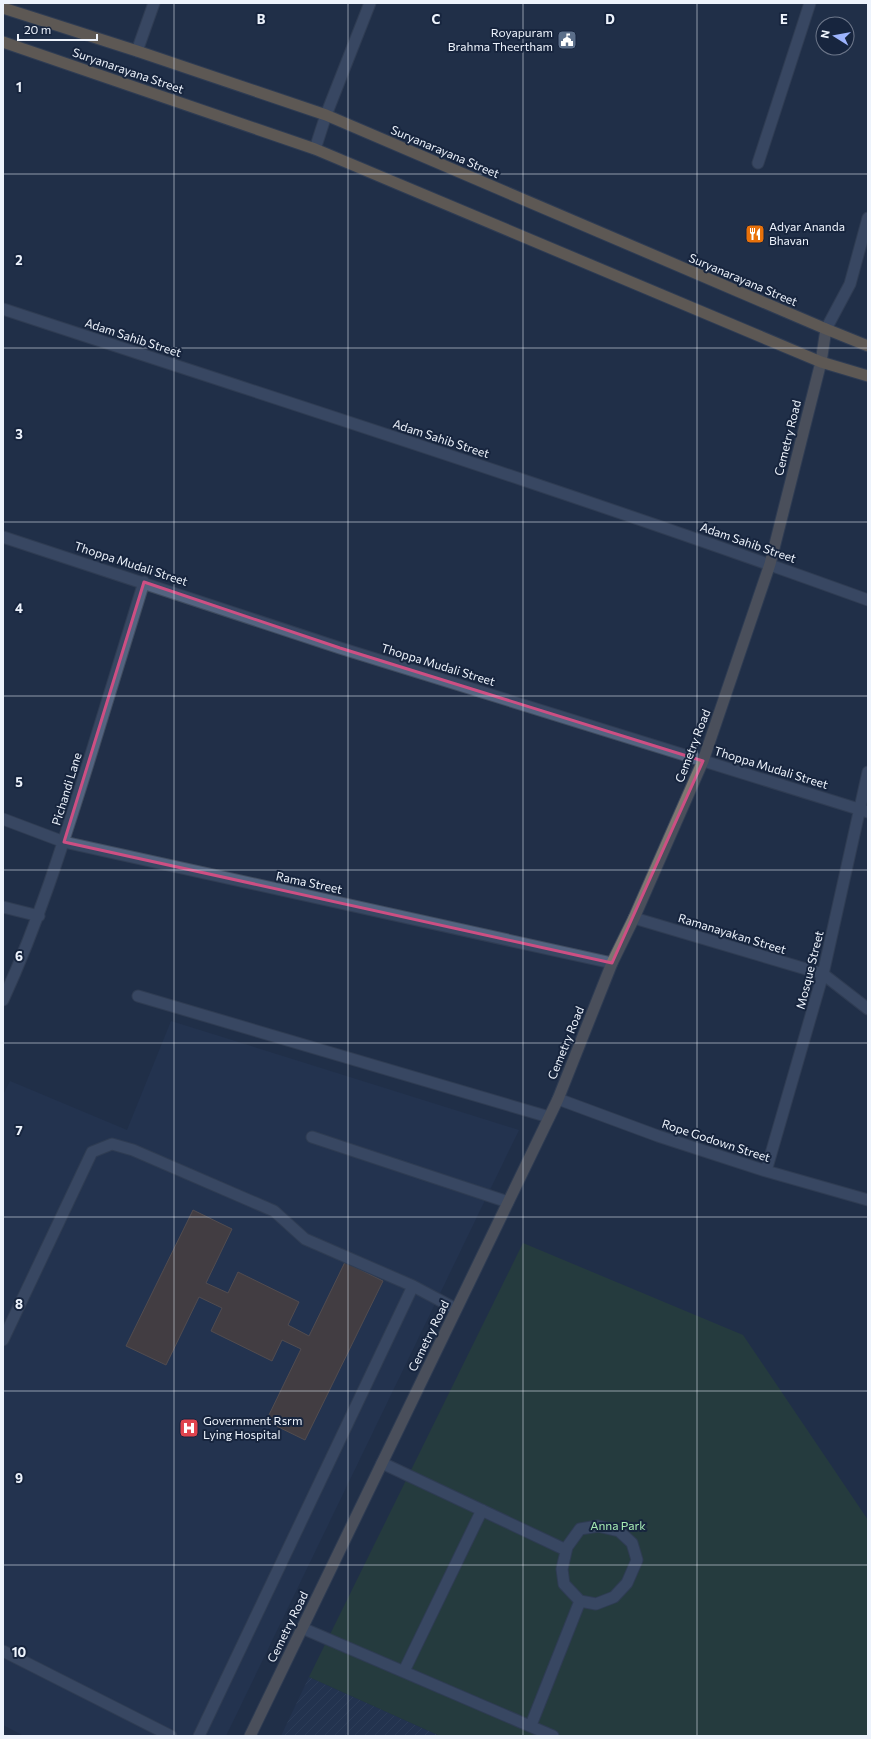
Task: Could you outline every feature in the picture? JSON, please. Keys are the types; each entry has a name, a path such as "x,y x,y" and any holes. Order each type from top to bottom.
{"main road":[{"name":"Suryanarayana Street","path":"3,8 137,51 326,115 868,346"},
{"name":"Suryanarayana Street","path":"3,42 316,149 821,362 868,376"},
{"name":"Cemetry Road","path":"250,1736 558,1099 612,963 634,918 703,762 770,564 821,362 826,329"}],"street":[{"path":"137,51 154,3"},
{"path":"316,149 326,115 370,3"},
{"path":"758,163 810,3"},
{"path":"826,329 850,284 868,218"},
{"name":"Adam Sahib Street","path":"3,309 433,450 770,564 868,600"},
{"name":"Thoppa Mudali Street","path":"3,536 340,648 703,762 864,810"},
{"name":"Pichandi Lane","path":"3,1000 39,916 64,842 144,582"},
{"name":"Mosque Street","path":"766,1171 824,974 864,810 868,772"},
{"name":"Rama Street","path":"3,820 64,842 612,963"},
{"path":"3,906 39,916"},
{"name":"Ramanayakan Street","path":"634,918 824,974"},
{"path":"824,974 868,1009"},
{"path":"138,996 549,1116"},
{"name":"Rope Godown Street","path":"558,1099 658,1136 766,1171 868,1200"},
{"path":"312,1137 508,1202"},
{"path":"3,1340 92,1152 112,1144 133,1150 274,1211 305,1239 413,1286 456,1309"},
{"path":"199,1736 413,1286"},
{"path":"382,1463 566,1550"},
{"path":"404,1671 482,1510"},
{"path":"598,1526 619,1531 632,1543 637,1560 627,1583 614,1597 596,1604 580,1601 564,1584 562,1569 566,1550 580,1530 598,1526"},
{"path":"531,1726 580,1601"},
{"path":"302,1628 554,1736"},
{"path":"3,1651 172,1736"}],"highlighted area":[{"path":"144,582 340,648 703,761 612,963 64,842"}],"shaded area":[{"name":"Government Rsrm Lying Hospital","path":"171,1021 519,1130 226,1736 24,1736 3,1725 3,1095 10,1081 127,1130"},
{"path":"309,1677 440,1736 281,1736"}],"green space":[{"name":"Anna Park","path":"523,1243 743,1335 868,1520 868,1736 440,1736 309,1677"}],"building":[{"path":"193,1210 232,1229 206,1283 228,1293 238,1272 299,1302 288,1325 309,1336 345,1262 383,1281 305,1440 266,1421 301,1349 282,1340 272,1361 211,1331 222,1308 199,1297 166,1365 126,1346"}],"place":[{"name":"Royapuram Brahma Theertham","path":"567,40"},
{"name":"Adyar Ananda Bhavan","path":"755,234"},
{"name":"Government Rsrm Lying Hospital","path":"189,1428"}]}
